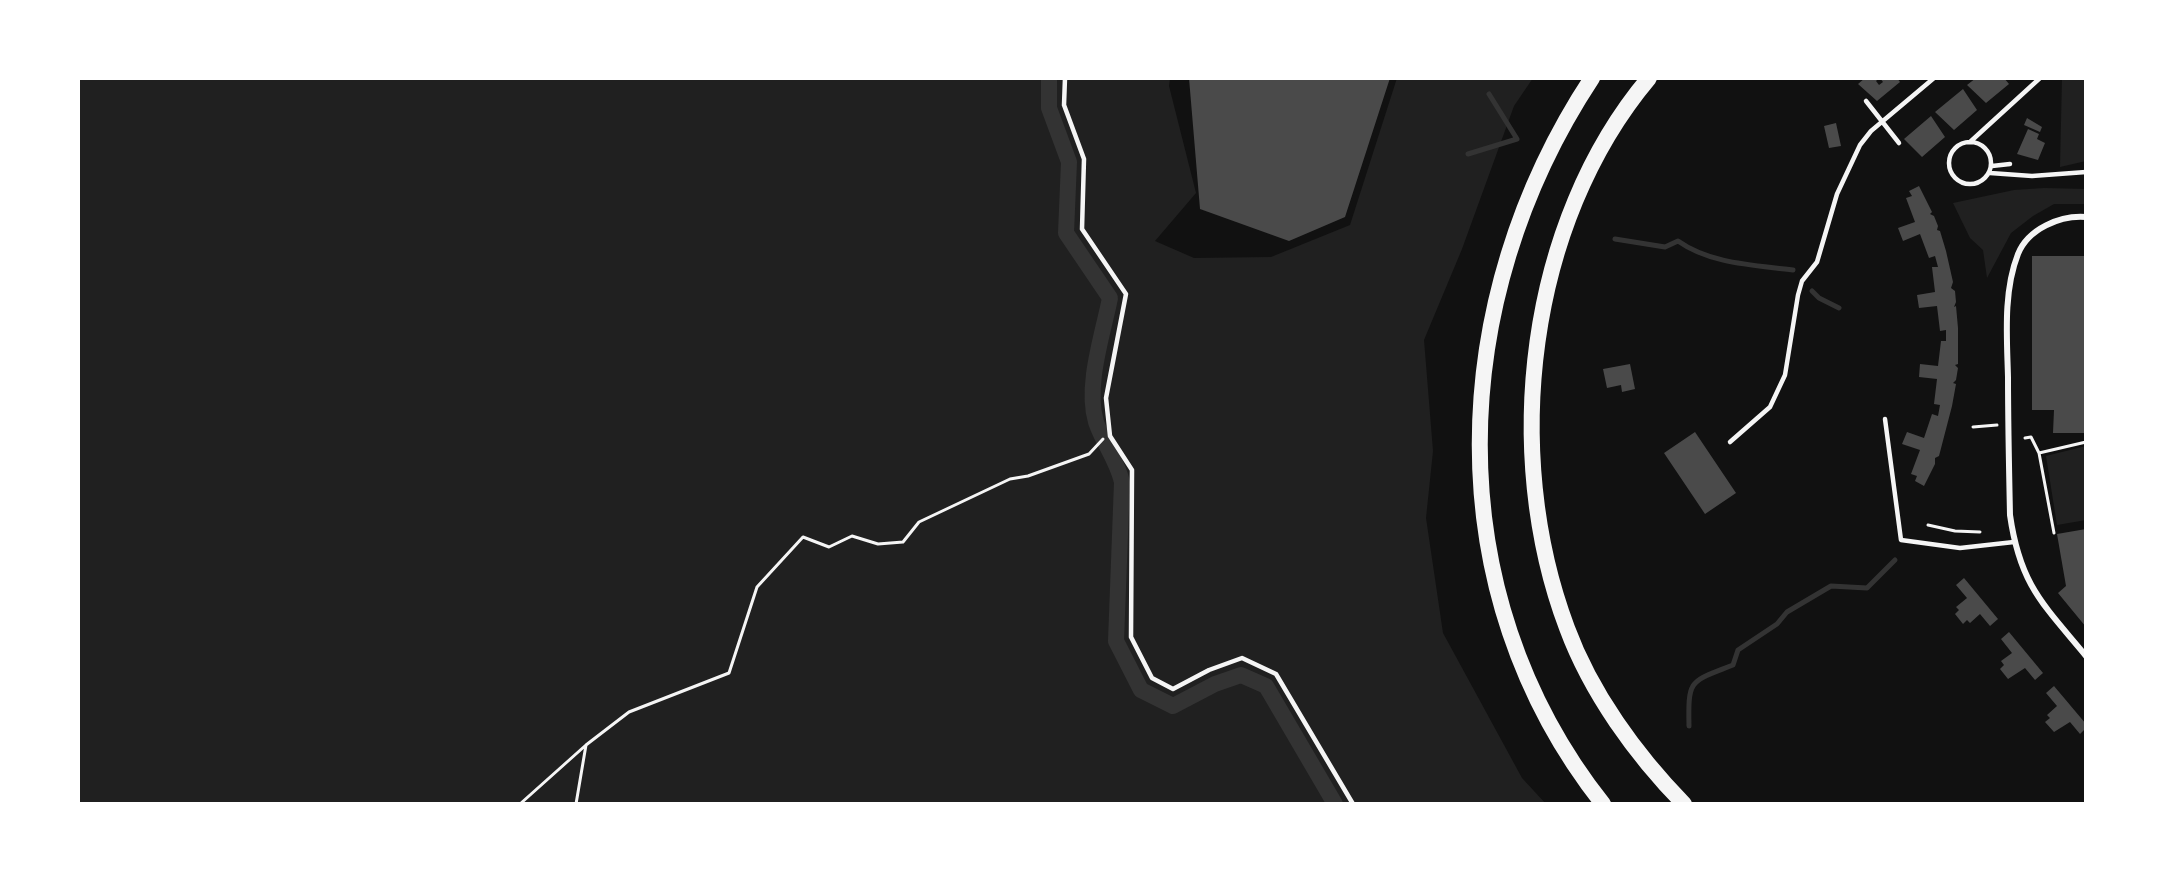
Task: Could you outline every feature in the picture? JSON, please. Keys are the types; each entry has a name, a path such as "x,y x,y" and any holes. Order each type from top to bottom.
{"highway":[{"path":"1592,78 1565,122 1538,175 1508,255 1487,350 1479,455 1488,551 1515,650 1527,681 1556,739 1603,804"},
{"path":"1649,78 1621,116 1590,172 1555,261 1543,304 1534,373 1532,449 1537,506 1544,549 1567,628 1582,662 1624,732 1648,765 1684,804"}],"street":[{"path":"2086,218 2060,220 2035,232 2018,252 2013,270 2007,331 2010,506 2014,542 2033,591 2086,656"}],"lane":[{"path":"1065,78 1064,105 1084,159 1082,229 1126,294 1106,398 1110,436 1132,470 1131,637 1152,678 1173,689 1209,670 1242,658 1276,674 1353,804"},
{"path":"1730,442 1770,406 1785,375 1802,281 1817,262 1837,194 1860,145 1882,121 1934,78"},
{"path":"1970,142 1984,146 1989,152 1992,166 1990,173 1980,183 1973,185 1959,182 1954,177 1949,158 1957,146 1970,142 2040,78"},
{"path":"1866,101 1899,143"},
{"path":"1992,166 2010,164"},
{"path":"1990,173 2032,176 2086,172"},
{"path":"1886,419 1901,540 1960,548 2014,542"}],"path":[{"path":"1973,427 1997,425"},
{"path":"2025,438 2031,437 2039,453 2054,533"},
{"path":"2039,453 2086,442"},
{"path":"520,804 586,745 629,712 729,673 757,587 803,537 829,547 852,536 878,544 903,542 919,522 1010,479 1028,476 1089,454 1097,443"},
{"path":"1928,525 1955,531 1980,532"},
{"path":"576,804 586,745"}],"shaded area":[{"path":"78,78 1170,78 1169,86 1196,193 1155,241 1194,258 1271,257 1350,225 1397,78 1533,78 1514,106 1462,249 1424,340 1433,451 1426,518 1443,633 1522,778 1546,804 78,804"},
{"path":"2062,78 2086,78 2086,161 2060,167"},
{"path":"2086,189 2086,204 2054,204 2033,216 2011,233 1987,278 1983,250 1970,238 1953,203 2014,190"},
{"path":"2086,446 2086,520 2057,525 2046,456"}],"building":[{"path":"1189,78 1390,78 1345,217 1289,241 1200,209"},
{"path":"1865,78 1879,78 1876,81 1879,85 1883,82 1880,78 1897,78 1900,82 1877,101 1858,84"},
{"path":"1976,78 2004,78 2009,84 1986,103 1967,85"},
{"path":"1963,89 1977,110 1954,130 1935,112"},
{"path":"1931,116 1945,137 1922,157 1904,139"},
{"path":"2027,118 2042,127 2040,132 2024,125"},
{"path":"1836,123 1841,146 1829,148 1824,126"},
{"path":"2028,129 2039,134 2037,139 2045,143 2038,160 2017,154"},
{"path":"1919,186 1932,212 1930,214 1934,216 1946,251 1953,282 1951,288 1955,291 1954,307 1956,306 1958,328 1958,364 1955,365 1958,368 1956,380 1953,383 1956,384 1952,406 1939,456 1935,458 1935,464 1924,486 1915,481 1917,476 1911,474 1920,450 1902,444 1907,432 1924,438 1932,414 1938,416 1940,405 1934,404 1937,379 1919,377 1920,364 1938,366 1941,341 1946,341 1946,330 1940,331 1937,306 1919,308 1917,295 1935,292 1932,267 1938,267 1935,256 1929,258 1920,234 1903,241 1898,228 1915,222 1906,198 1912,196 1909,191"},
{"path":"2032,256 2086,256 2086,433 2053,433 2054,410 2032,410"},
{"path":"1630,364 1635,389 1622,392 1621,385 1607,388 1603,369"},
{"path":"1695,432 1736,493 1705,514 1664,453"},
{"path":"2086,529 2086,627 2058,593 2066,586 2057,534"},
{"path":"1964,578 1998,619 1990,626 1980,614 1970,623 1967,620 1963,624 1955,614 1959,610 1956,607 1967,598 1956,585"},
{"path":"2009,632 2043,673 2035,680 2025,668 2008,679 2000,669 2004,665 2001,661 2012,653 2001,639"},
{"path":"2054,686 2086,724 2086,728 2080,734 2070,722 2054,732 2045,722 2050,718 2047,715 2057,706 2046,693"}],"waterway":[{"path":"1049,78 1049,108 1069,162 1066,233 1110,298 1096,360 1093,408 1096,422 1122,482 1116,641 1141,690 1173,706 1215,684 1241,675 1266,686 1335,804"},
{"path":"1468,154 1517,139 1489,94"},
{"path":"1615,239 1665,247 1678,241 1704,255 1718,259 1793,270"},
{"path":"1812,291 1819,298 1839,308"},
{"path":"1689,726 1691,690 1700,679 1733,665 1738,650 1777,624 1787,612 1831,586 1867,588 1895,560"}]}
